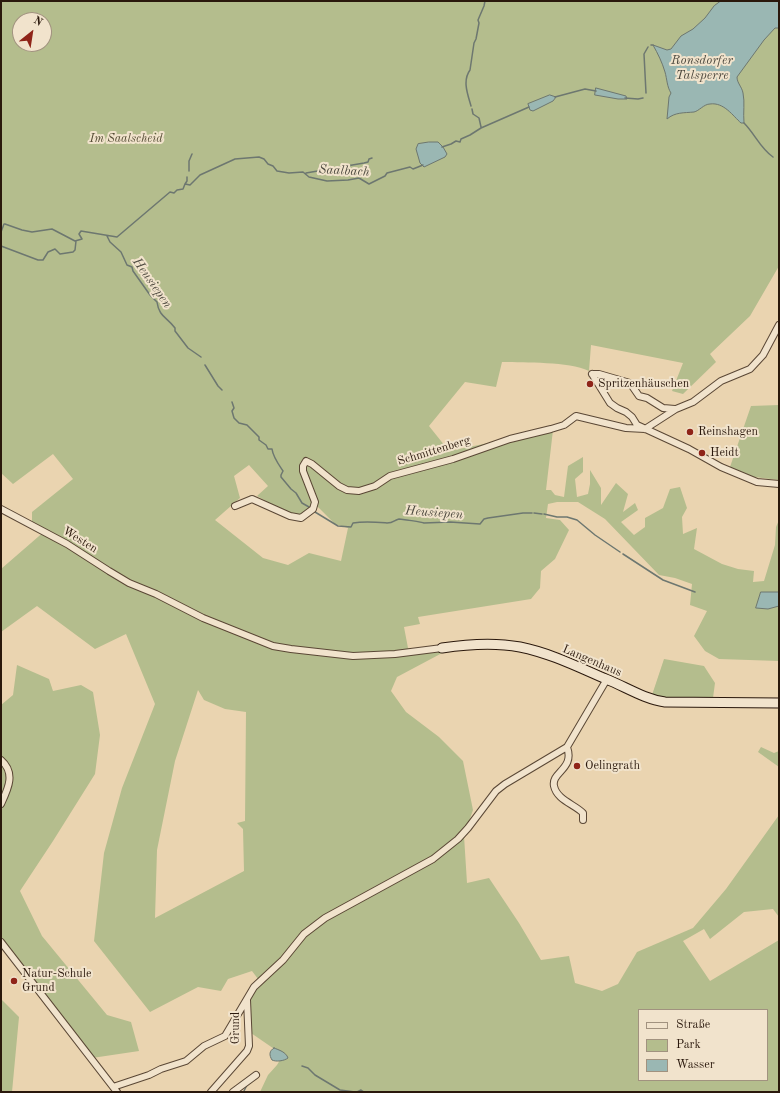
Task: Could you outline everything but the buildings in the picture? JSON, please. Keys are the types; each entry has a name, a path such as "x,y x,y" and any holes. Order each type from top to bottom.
{"street":[{"path":"644,429 676,409 693,402 721,381 750,369 763,355 779,324"},
{"path":"676,409 664,408 647,398 639,396 630,383 592,374 610,404 626,412 632,417 637,425 690,449 721,467 758,482 779,484"},
{"name":"Schmittenberg","path":"235,506 252,499 290,516 301,518 308,514 313,509 315,502 303,471 303,466 306,460 339,486 347,490 359,491 375,486 390,476 453,459 510,439 564,425 576,416 626,428 644,429"},
{"name":"Westen","path":"1,508 67,544 122,579 222,626 261,642 280,648 353,656 395,654"},
{"name":"Langenhaus","path":"395,654 468,644 519,647 569,663 648,699 665,702 779,703"},
{"path":"584,820 583,813 560,796 554,787 555,780 568,763 569,758 566,747 607,679"},
{"name":"Grund","path":"211,1092 247,1051 249,1046 247,1000 254,987 282,960 296,942 311,928 325,918 433,859 458,839 496,791 566,747"},
{"path":"1,760 8,767 10,775 7,790 1,804"},
{"path":"1,942 115,1090 149,1076 161,1069 186,1061 204,1046 225,1036 247,1000"},
{"path":"233,1092 241,1090 256,1075"}],"green space":[{"name":"Im Saalscheid","path":"1,1 779,1 779,266 750,316 710,354 716,362 683,394 672,391 683,363 591,345 589,371 559,364 502,362 496,387 465,382 429,426 449,451 553,430 546,490 551,490 555,495 564,497 568,466 583,457 583,472 575,479 577,497 588,494 590,470 601,488 601,505 616,483 628,494 623,512 635,503 638,510 621,522 634,535 645,527 645,518 663,508 670,489 680,487 687,508 682,517 683,534 697,528 694,549 722,564 738,569 754,571 753,582 764,581 775,545 776,527 779,520 779,661 719,659 705,651 694,636 707,611 690,605 692,584 675,578 659,575 605,519 578,502 557,502 548,504 546,518 560,520 569,530 555,559 541,571 540,588 531,599 418,617 420,624 404,627 408,648 444,652 397,677 391,691 406,712 439,737 463,761 473,810 464,836 467,883 489,878 519,923 541,960 569,956 575,983 602,991 618,984 637,952 693,928 726,889 779,815 779,917 773,909 744,912 710,939 704,929 683,941 710,981 779,940 779,1092 260,1092 268,1075 283,1055 251,1033 248,1002 252,994 281,958 258,979 252,971 228,979 221,991 198,987 150,1012 94,941 104,853 122,788 155,704 126,634 95,649 37,606 1,632 1,569 46,530 32,522 32,512 73,479 53,454 13,484 1,473","holes":["249,465 268,486 257,496 284,511 295,515 304,513 314,503 335,524 348,528 341,561 309,553 288,565 263,558 215,520 240,498 234,476","198,690 204,700 225,709 246,712 245,821 237,823 243,829 244,871 155,918 157,850 175,761"]},
{"path":"779,405 779,480 754,477 730,467 751,406"},
{"path":"664,659 704,666 715,683 713,698 677,699 652,695"},
{"path":"17,665 49,679 53,691 81,685 93,692 100,735 95,774 20,891 42,936 107,1015 131,1022 139,1051 92,1058 1,938 1,705 13,695"},
{"path":"761,747 774,753 779,751 779,767 758,752"},
{"path":"1,999 19,1017 12,1092 1,1092"}],"water":[{"name":"Ronsdorfer Talsperre","path":"721,1 779,1 779,28 775,28 764,40 737,77 744,96 744,123 741,123 724,107 715,104 706,105 694,112 676,114 667,119 669,97 671,93 663,65 653,45 667,50 671,49 681,36 693,29 705,18 714,6"},
{"path":"596,88 626,96 627,99 595,95"},
{"path":"550,95 556,97 553,101 533,111 530,110 528,104"},
{"path":"438,142 447,154 445,157 424,167 420,163 416,149 418,144"},
{"path":"761,592 779,592 779,606 768,609 756,608"},
{"path":"274,1048 280,1050 288,1058 280,1061 272,1060 270,1053"}],"waterway":[{"path":"471,106 466,88 466,79 470,70 479,23 478,20 485,1"},
{"path":"646,93 644,54 648,47"},
{"name":"Saalbach","path":"555,97 585,89 596,91"},
{"name":"Saalbach","path":"625,98 643,98"},
{"name":"Saalbach","path":"442,147 456,141 460,142 461,139 481,128 529,107"},
{"path":"472,109 473,114 479,118 481,127"},
{"path":"744,123 768,153 773,157"},
{"path":"189,171 189,161 192,154"},
{"name":"Saalbach","path":"1,232 5,224 32,232 52,229 75,241 82,239 79,234 81,231 117,237 170,192 174,193 177,190 183,189 185,184 190,185 200,175 235,159 259,157 264,159 277,171 289,173 303,172 309,177 327,181 359,178 369,184 385,176 387,173 410,167 413,169 423,165"},
{"path":"306,173 364,163 368,162 369,159 372,158"},
{"name":"Saalbach","path":"185,184 187,177"},
{"name":"Heusiepen","path":"107,236 110,242 121,252 127,265 132,267 133,271 150,295 157,302 161,314 172,324 175,331 188,348 201,357"},
{"path":"1,246 38,260 43,260 48,252 55,249 60,254 73,252 75,250 76,241"},
{"name":"Heusiepen","path":"205,365 222,390"},
{"name":"Heusiepen","path":"232,402 234,408 232,411 234,418 239,423 247,425 268,449 272,449 275,458 283,471 281,477 296,493 302,503 309,507"},
{"name":"Heusiepen","path":"315,512 338,526 351,527 353,523 389,523 399,519 424,523 450,522 480,524 484,519 488,518 532,513"},
{"name":"Heusiepen","path":"534,513 542,514"},
{"name":"Heusiepen","path":"544,514 577,520 595,535 620,552"},
{"name":"Heusiepen","path":"623,554 663,580 695,592"},
{"path":"302,1066 308,1068 315,1075 340,1090 355,1092"},
{"path":"244,1091 247,1085"},
{"path":"357,1092 361,1090 364,1092"}],"place":[{"name":"Spritzenhäuschen","path":"590,384"},
{"name":"Reinshagen","path":"690,432"},
{"name":"Heidt","path":"702,453"},
{"name":"Oelingrath","path":"577,766"},
{"name":"Natur-Schule Grund","path":"14,981"}]}
